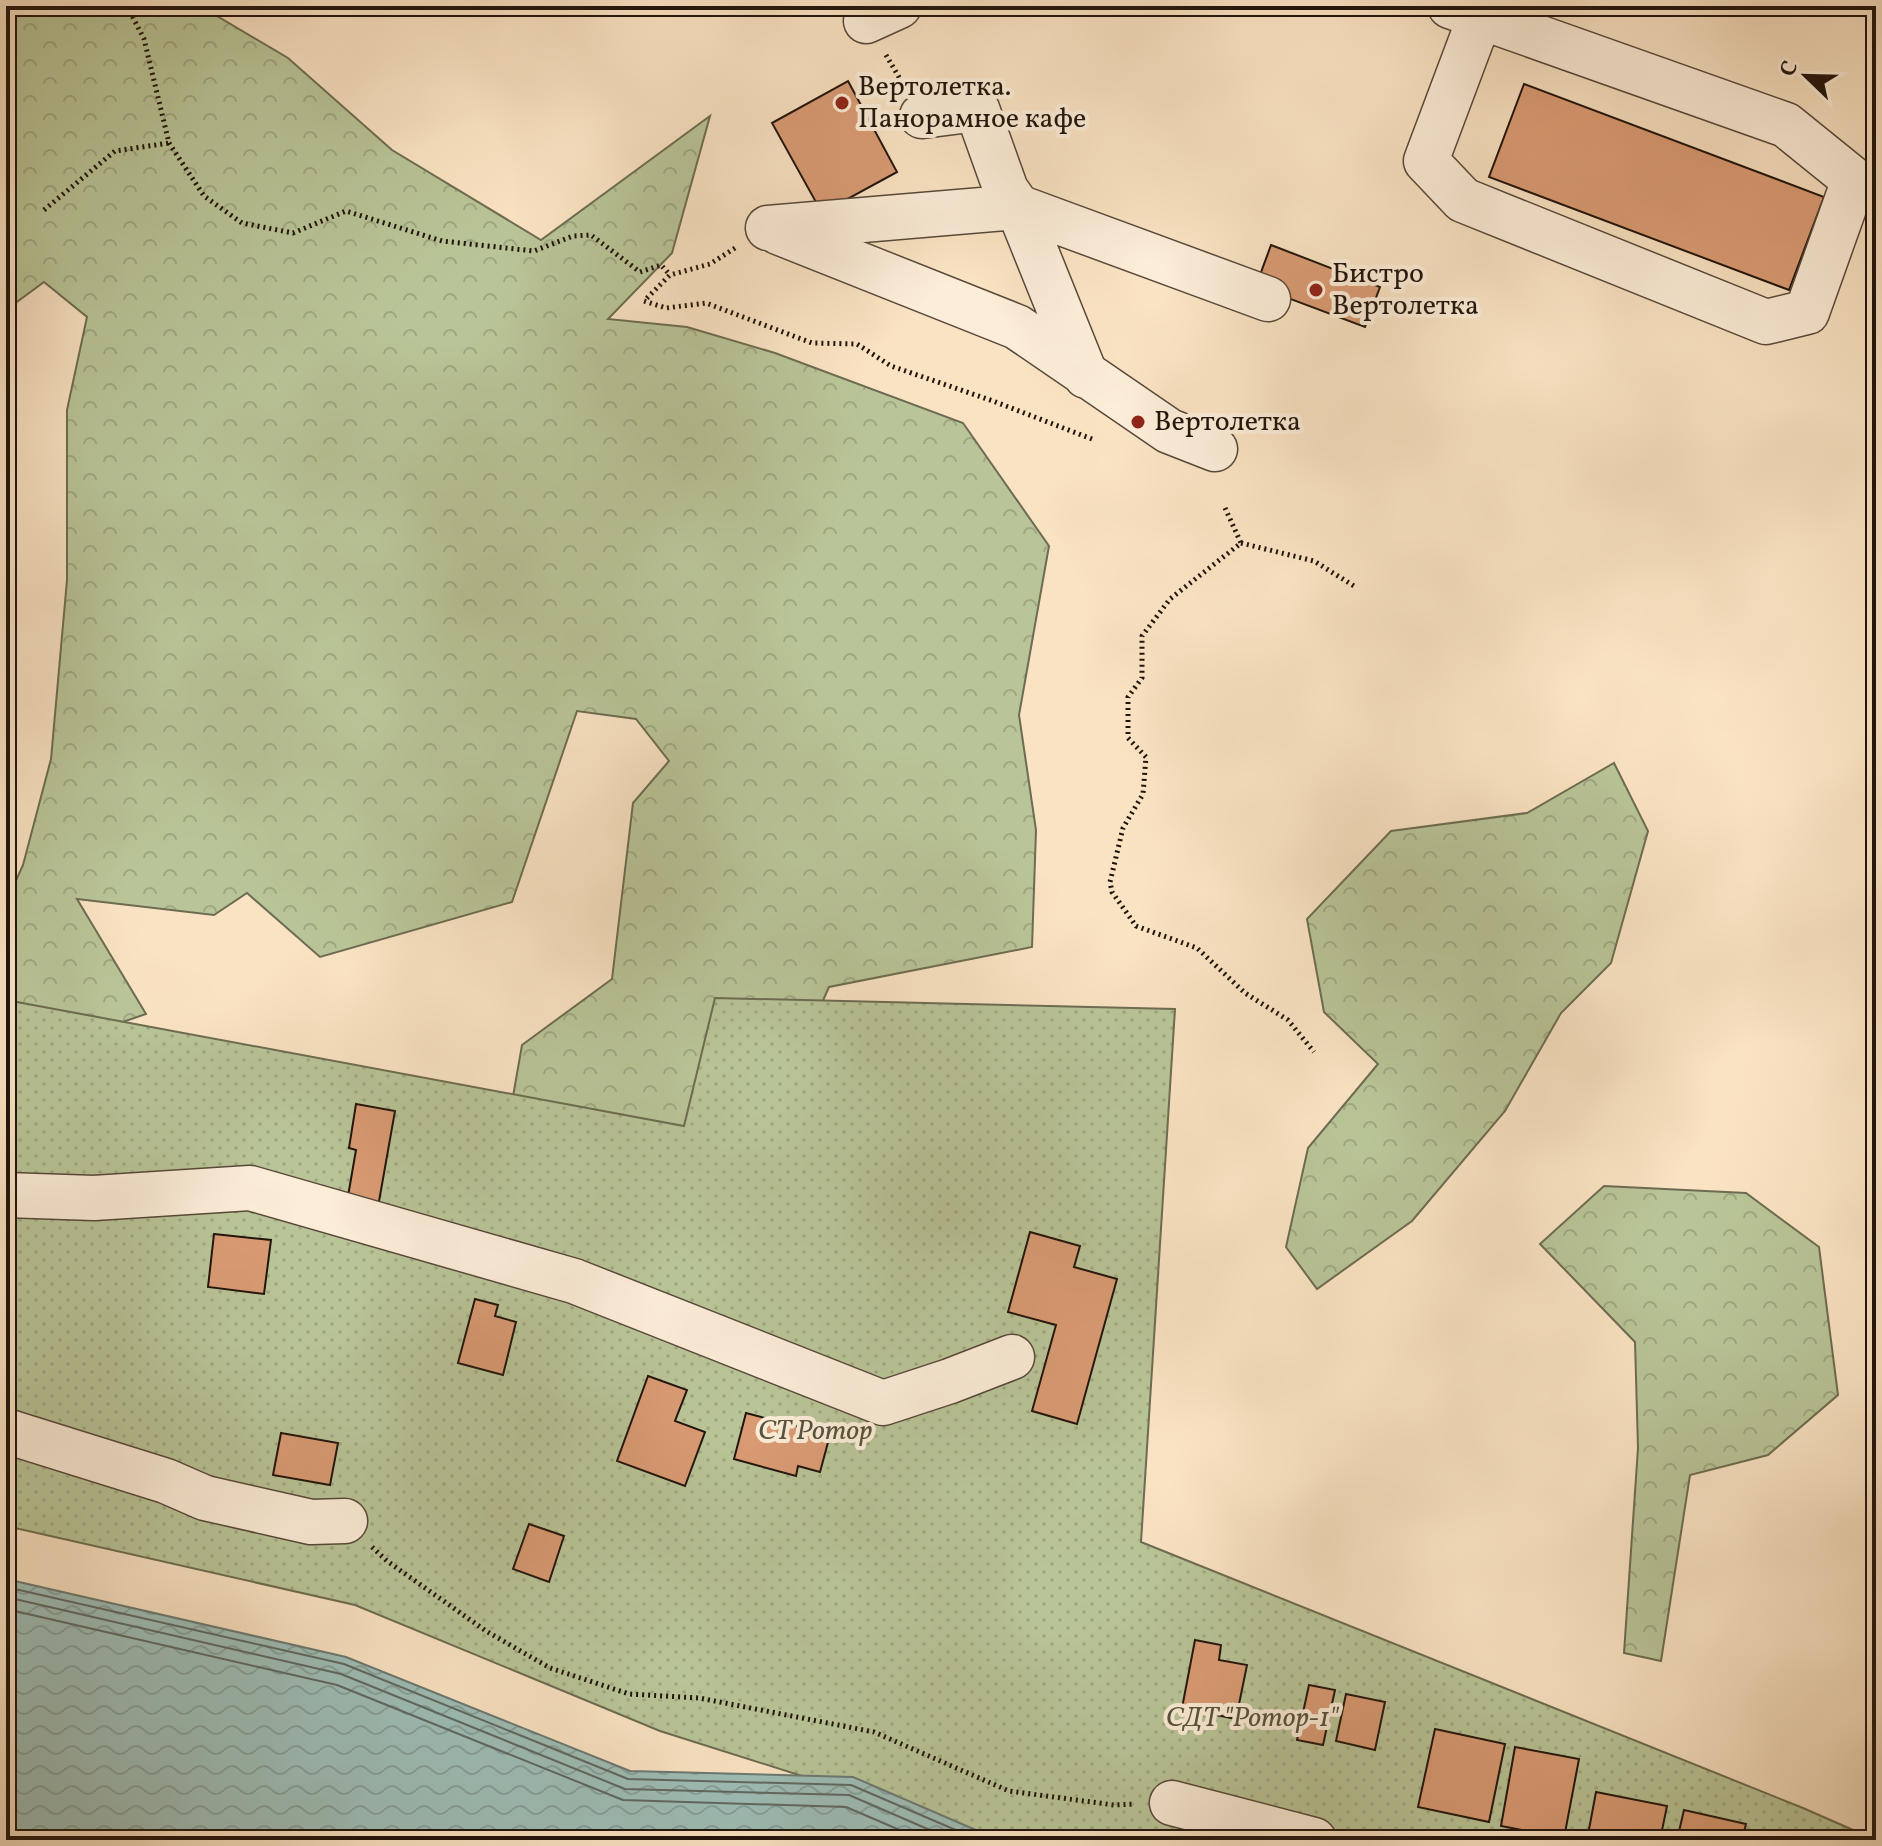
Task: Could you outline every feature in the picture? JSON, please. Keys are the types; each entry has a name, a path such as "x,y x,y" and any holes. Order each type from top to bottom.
{"street":[{"path":"1465,12 1786,125 1865,186 1807,312 1766,322 1463,200 1426,161 1465,12"},
{"path":"922,116 977,109 1086,376"},
{"path":"768,228 1012,199 1268,299"},
{"path":"768,228 1017,327 1169,431 1215,449"},
{"path":"6,1195 94,1198 250,1188 574,1281 883,1403 1012,1357"},
{"path":"6,1431 166,1481 205,1498 311,1522 345,1521"},
{"path":"1172,1803 1314,1840"}],"path":[{"path":"127,6 144,39 169,143 204,196 242,223 293,233 346,211 442,241 534,251 573,236 591,235 640,272 661,265 670,275"},
{"path":"883,14 922,116"},
{"path":"44,210 115,151 169,143"},
{"path":"768,228 710,264 670,275 644,301 666,308 706,303 812,343 857,344 891,366 1092,439"},
{"path":"1225,508 1241,543"},
{"path":"1241,543 1314,561 1354,586"},
{"path":"1241,543 1170,599 1142,636 1142,678 1128,697 1128,738 1146,757 1143,794 1123,828 1110,882 1112,892 1136,926 1197,948 1245,993 1288,1020 1314,1052"},
{"path":"345,1521 387,1561 486,1631 550,1668 629,1694 699,1698 874,1732 1009,1791 1114,1805 1172,1803"}],"green space":[{"path":"6,6 200,6 288,58 392,150 541,240 710,116 672,253 608,319 687,327 775,353 963,423 1049,546 1019,715 1036,830 1032,947 829,987 785,1086 749,1222 505,1142 522,1045 612,979 633,803 669,761 636,719 577,711 512,902 320,957 247,893 214,915 77,899 146,1014 58,1044 6,1084 6,903 23,865 51,759 67,580 67,410 87,317 44,282 6,310"},
{"path":"1614,763 1648,831 1611,963 1561,1013 1505,1111 1412,1221 1317,1289 1286,1247 1308,1148 1378,1064 1324,1012 1307,919 1391,831 1527,813"},
{"name":"СТ Ротор","path":"715,998 1175,1009 1141,1542 1876,1840 1004,1840 660,1731 355,1605 6,1526 6,1000 684,1126"},
{"path":"1604,1186 1746,1193 1819,1247 1838,1395 1768,1455 1690,1475 1661,1661 1624,1653 1638,1448 1635,1342 1540,1244"}],"water":[{"path":"6,1579 346,1657 630,1771 853,1777 999,1840 6,1840"}],"building":[{"path":"848,81 897,172 822,213 772,123"},
{"path":"1524,84 1824,197 1789,290 1489,177"},
{"path":"1271,245 1380,287 1365,327 1256,286"},
{"path":"356,1104 395,1111 378,1207 347,1202 356,1150 349,1148"},
{"path":"1030,1232 1080,1246 1074,1267 1117,1279 1077,1424 1032,1411 1056,1325 1008,1312"},
{"path":"214,1234 271,1240 264,1294 208,1287"},
{"path":"475,1299 498,1305 495,1316 516,1322 503,1375 458,1363"},
{"path":"648,1376 687,1390 675,1421 705,1432 685,1486 617,1461"},
{"path":"746,1413 830,1435 820,1472 798,1466 796,1476 734,1459"},
{"path":"281,1433 338,1443 330,1485 273,1475"},
{"path":"529,1524 564,1536 549,1582 513,1569"},
{"path":"1195,1640 1221,1645 1219,1660 1247,1665 1236,1719 1182,1708"},
{"path":"1309,1685 1335,1690 1323,1745 1297,1740"},
{"path":"1346,1694 1385,1702 1375,1750 1336,1741"},
{"path":"1435,1729 1505,1744 1489,1822 1418,1807"},
{"path":"1515,1747 1579,1759 1564,1838 1501,1826"},
{"path":"1596,1792 1667,1806 1660,1840 1587,1840"},
{"path":"1684,1810 1746,1824 1742,1840 1677,1840"}],"place":[{"name":"Вертолетка. Панорамное кафе","path":"842,103"},
{"name":"Бистро Вертолетка","path":"1316,290"},
{"name":"Вертолетка","path":"1138,422"}],"park label":[{"name":"СДТ \"Ротор-1\"","path":"1252,1718"}]}
